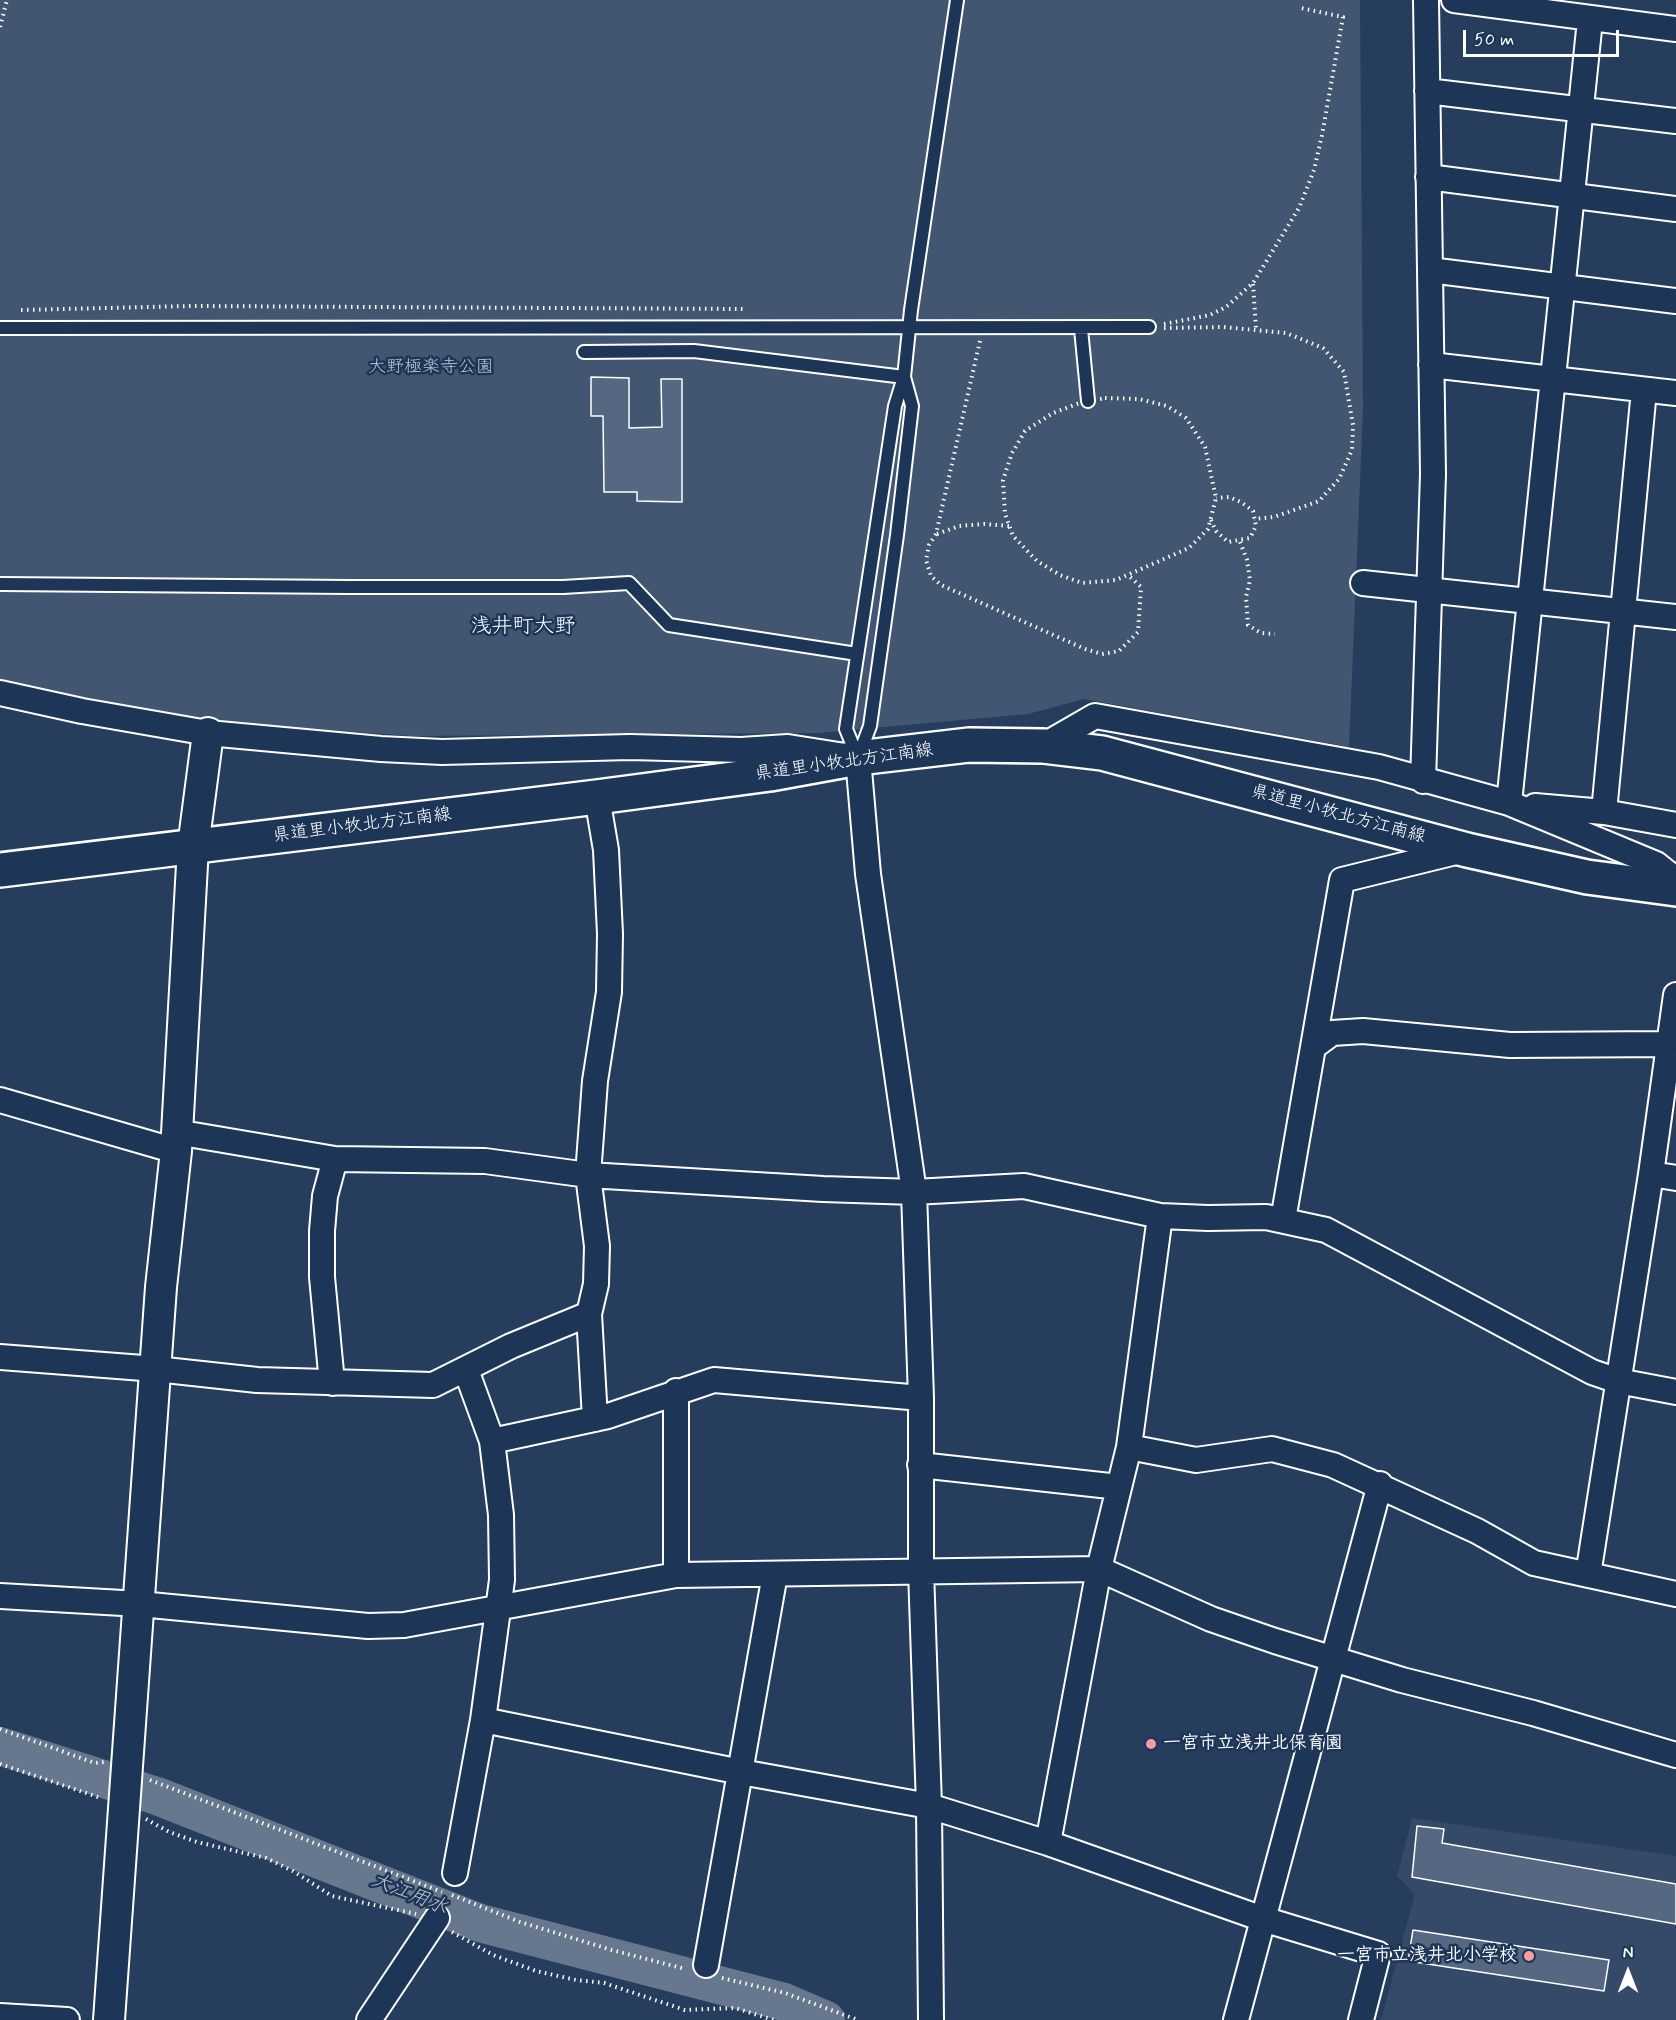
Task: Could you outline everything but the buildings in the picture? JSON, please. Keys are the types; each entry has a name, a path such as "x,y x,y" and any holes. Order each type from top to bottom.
{"main road":[{"name":"県道里小牧北方江南線","path":"0,870 597,798 770,774 858,758 969,745 1043,746 1102,753 1467,850 1587,878 1676,889"}],"street":[{"path":"1423,781 1433,474 1426,0"},
{"path":"1454,0 1590,20 1676,29"},
{"path":"1509,803 1590,20"},
{"path":"1427,91 1676,121"},
{"path":"1428,177 1676,209"},
{"path":"1430,270 1676,302"},
{"path":"1431,365 1676,393"},
{"path":"1604,812 1644,390"},
{"path":"1363,583 1676,617"},
{"path":"0,693 82,711 208,733 381,749 442,752 630,747 741,750 788,747 858,758 867,863 914,1192 921,1398 921,1570 931,2020"},
{"path":"1043,746 1095,716 1379,767 1509,803 1656,864 1670,875 1676,884"},
{"path":"109,2020 161,1287 176,1142 193,847 208,733"},
{"path":"595,1419 589,1314 597,1284 597,1246 588,1175 595,1081 609,992 610,933 606,850 597,798"},
{"path":"1509,803 1604,812 1676,825"},
{"path":"1283,1220 1342,880 1467,850"},
{"path":"1588,1575 1651,1174 1676,994"},
{"path":"1313,1047 1332,1033 1363,1032 1510,1045 1670,1044"},
{"path":"0,1100 176,1142 335,1159 485,1161 588,1175 914,1192 1024,1185 1160,1216 1266,1217 1326,1230 1592,1372 1618,1381 1676,1392"},
{"path":"332,1383 322,1277 322,1231 325,1196 335,1159"},
{"path":"1651,1174 1676,1178"},
{"path":"1048,1844 1099,1569 1129,1447 1160,1216"},
{"path":"0,1357 156,1369 257,1380 433,1384 466,1370 511,1346 589,1314"},
{"path":"455,1873 483,1720 502,1580 501,1515 492,1441 466,1370"},
{"path":"492,1441 595,1419 714,1380 921,1398"},
{"path":"676,1391 676,1575"},
{"path":"1129,1447 1196,1460 1272,1449 1334,1465 1380,1484 1477,1531 1534,1563 1676,1594"},
{"path":"920,1465 1119,1487"},
{"path":"1236,2020 1380,1484"},
{"path":"0,1596 140,1604 368,1626 404,1625 498,1610 676,1575 1099,1569 1211,1619 1334,1659 1676,1755"},
{"path":"704,1970 776,1574"},
{"path":"483,1720 741,1772 928,1806 1048,1844 1263,1919 1378,1954 1361,2020"},
{"path":"369,2020 435,1920"},
{"path":"0,2016 67,2020"}],"lane":[{"path":"858,758 846,729 895,406 904,377 909,327 957,0"},
{"path":"0,328 909,327 1081,329 1149,327"},
{"path":"1081,329 1088,401"},
{"path":"584,352 694,351 904,377"},
{"path":"858,758 870,726 897,535 912,406 904,377"},
{"path":"0,584 563,587 629,583 669,625 857,654"}],"path":[{"path":"0,27 7,0"},
{"path":"1149,327 1210,315 1226,307 1253,284 1299,208 1314,170 1340,39 1342,17 1301,8"},
{"path":"1253,284 1256,329"},
{"path":"12,310 191,306 744,309"},
{"path":"1149,327 1256,329 1286,333 1323,348 1344,372 1353,425 1352,450 1347,466 1319,501 1274,517 1254,519"},
{"path":"983,328 936,534 929,545 926,560 931,576 941,585 1084,649 1102,654 1119,651 1138,632 1141,587 1128,575"},
{"path":"1105,398 1139,399 1167,406 1186,418 1205,447 1216,498 1208,529 1189,548 1116,580 1082,583 1060,575 1037,561 1013,536 1005,514 1003,480 1012,453 1025,431 1053,413 1088,401 1105,398"},
{"path":"1210,520 1216,531 1228,542 1240,542 1250,538 1256,526 1253,511 1241,502 1228,497 1216,498"},
{"path":"936,534 959,526 984,524 1010,526"},
{"path":"1240,542 1247,560 1250,580 1246,597 1248,625 1262,633 1275,634"},
{"path":"0,1729 94,1763 109,1762 126,1788 170,1832 197,1842 266,1858 293,1871 333,1896 435,1920 493,1955 536,1971 576,1980 604,1983 685,2010 735,2008 774,2020"},
{"path":"0,1764 126,1788 144,1778 520,1922 612,1950 704,1970 784,1993 858,2020"}],"shaded area":[{"path":"1412,1818 1676,1856 1676,2020 1381,2020 1415,1894 1397,1876"}],"green space":[{"name":"大野極楽寺公園","path":"0,0 1360,0 1363,409 1349,747 1084,699 1028,714 818,733 412,736 211,722 0,682"}],"waterway":[{"name":"大江用水","path":"0,1746 157,1796 480,1923 784,2002 826,2020"}],"place":[{"name":"一宮市立浅井北保育園","path":"1151,1744"},
{"name":"一宮市立浅井北小学校","path":"1529,1956"}],"district":[{"name":"浅井町大野","path":"523,628"}]}
